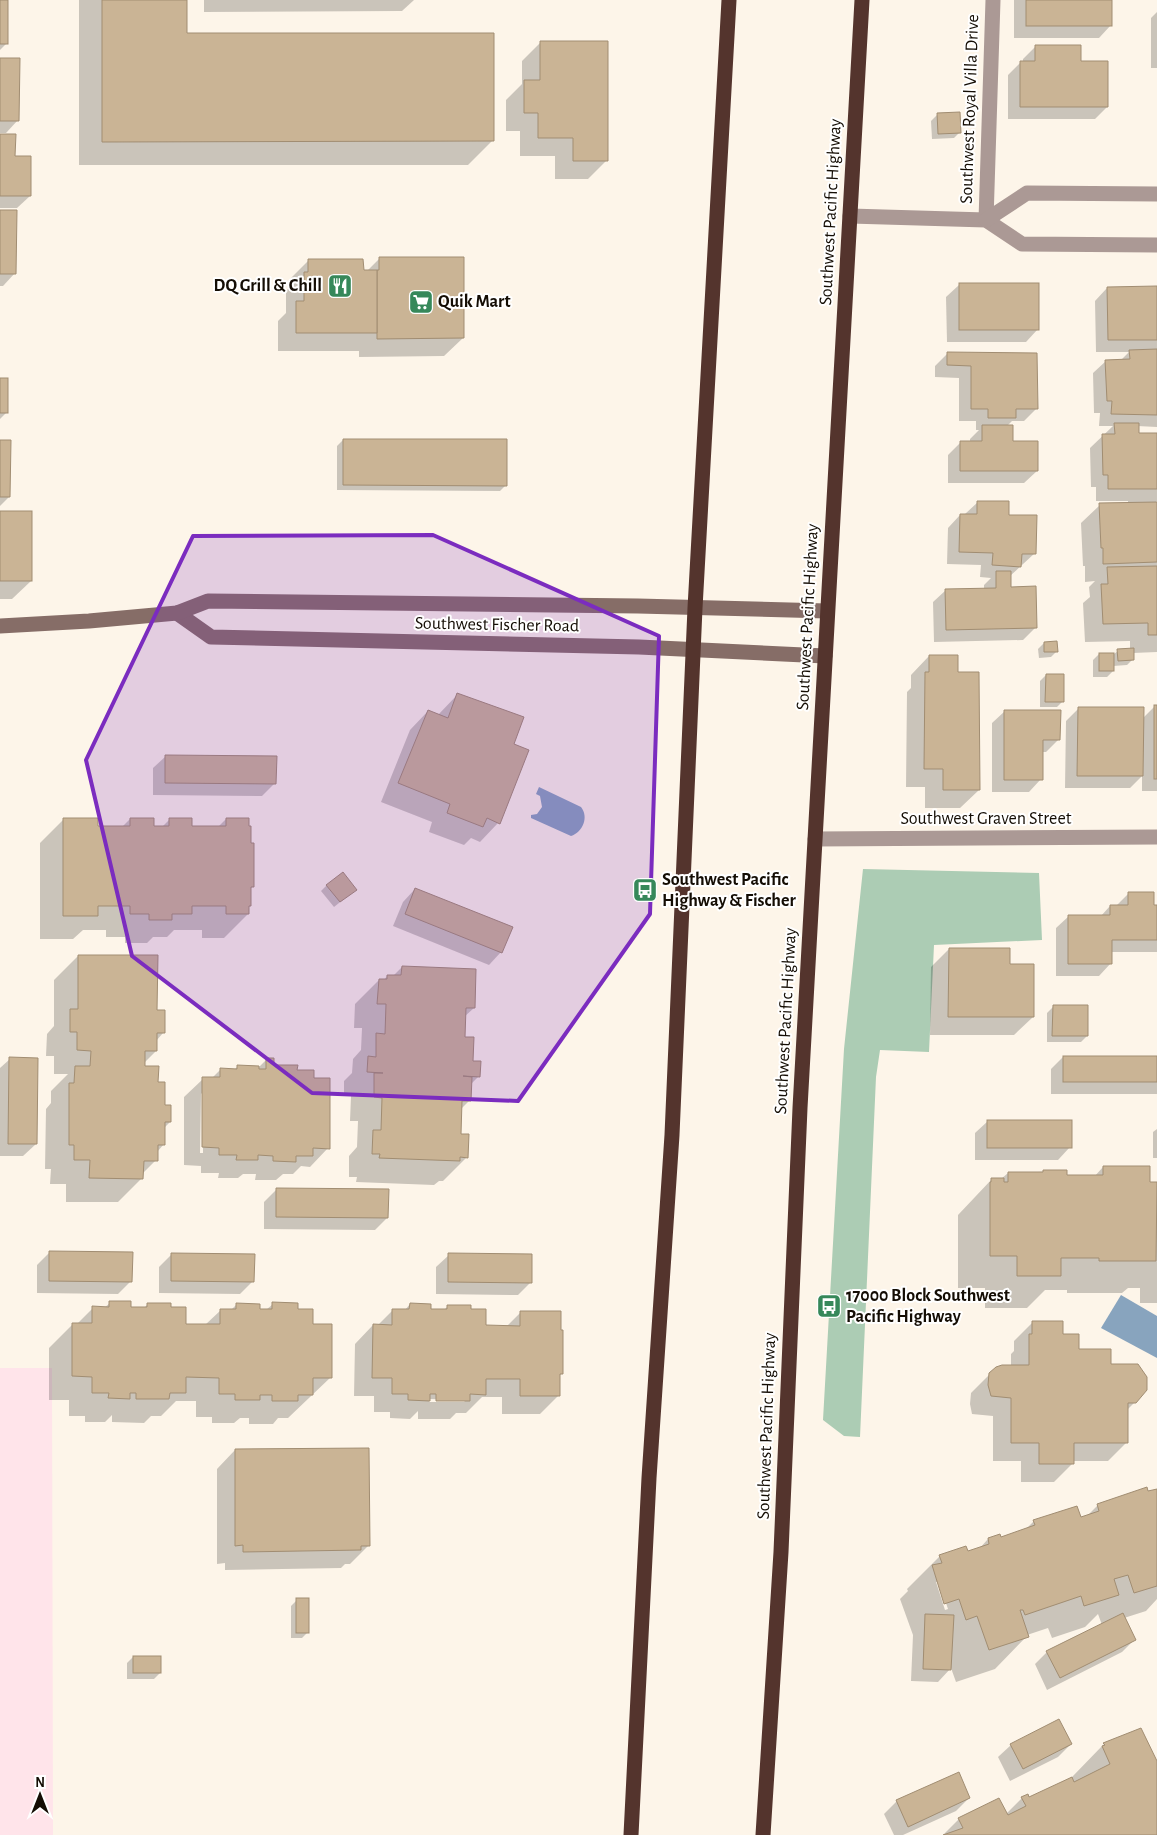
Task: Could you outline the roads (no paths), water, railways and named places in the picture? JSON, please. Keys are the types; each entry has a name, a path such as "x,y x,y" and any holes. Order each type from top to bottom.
{"highway":[{"path":"631,1835 649,1478 672,1135 695,608 729,0"},
{"name":"Southwest Pacific Highway","path":"763,1835 782,1552 800,1108 862,0"}],"street":[{"name":"Southwest Royal Villa Drive","path":"986,220 993,0"},
{"name":"Southwest Royal Villa Drive","path":"986,220 1027,193 1157,194"},
{"name":"Southwest Royal Villa Drive","path":"850,216 986,220 1022,244 1157,245"},
{"name":"Southwest Fischer Road","path":"0,626 177,613 208,601 638,606 827,611"},
{"name":"Southwest Fischer Road","path":"177,613 211,637 693,649 825,656"},
{"name":"Southwest Graven Street","path":"815,839 1157,837"}],"water":[{"path":"539,787 581,807 585,820 579,831 571,836 531,818 531,815 537,814 542,807 540,796 536,794"},
{"path":"1121,1295 1157,1316 1157,1358 1101,1328"}],"place":[{"name":"DQ Grill & Chill","path":"340,286"},
{"name":"Quik Mart","path":"421,302"},
{"name":"Southwest Pacific Highway & Fischer","path":"645,890"},
{"name":"17000 Block Southwest Pacific Highway","path":"829,1306"}]}
